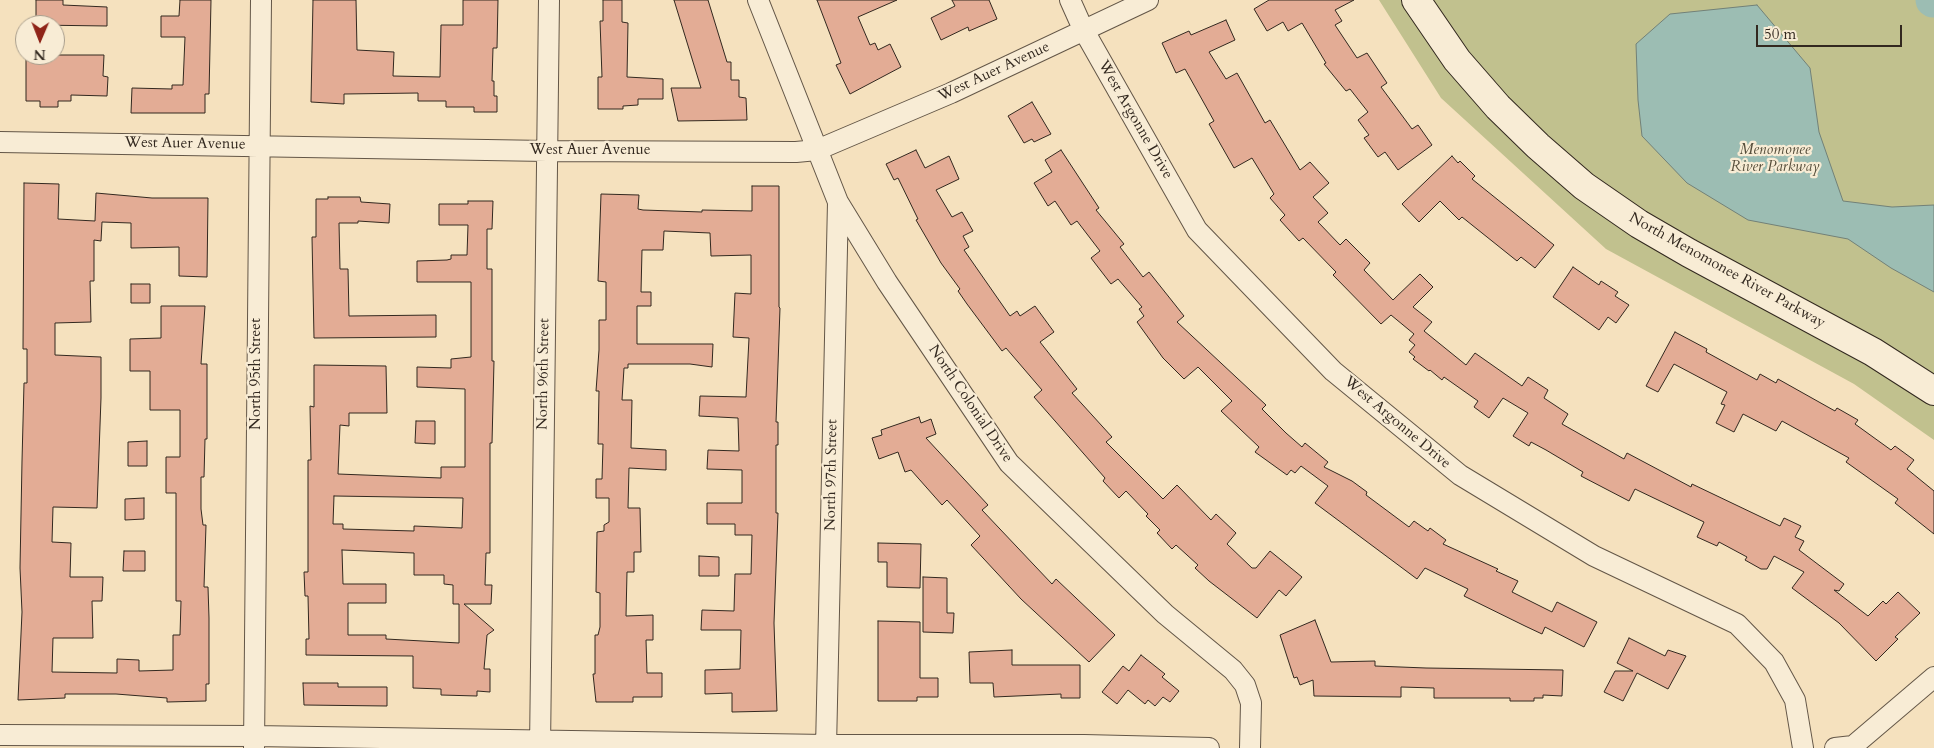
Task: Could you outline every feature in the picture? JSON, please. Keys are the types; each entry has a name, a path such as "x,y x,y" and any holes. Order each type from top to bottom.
{"street":[{"name":"North 95th Street","path":"254,742 260,0"},
{"name":"North 96th Street","path":"541,745 548,0"},
{"name":"North Colonial Drive","path":"758,0 838,202 887,282 1010,463 1165,614 1233,670 1245,685 1251,703 1250,748"},
{"name":"West Argonne Drive","path":"1070,0 1083,29 1197,230 1333,371 1460,475 1594,556 1737,624 1774,662 1795,700 1803,748"},
{"name":"West Auer Avenue","path":"0,142 547,151 796,152 817,150 951,93 1083,29 1148,0"},
{"name":"North Menomonee River Parkway","path":"1416,0 1458,60 1498,107 1538,146 1584,186 1639,224 1873,352 1934,391"},
{"name":"North 97th Street","path":"826,747 838,202"},
{"path":"1835,748 1853,746 1934,676"},
{"path":"0,735 254,742 826,747 1084,745 1209,748"}],"green space":[{"name":"Menomonee River Parkway","path":"1379,0 1934,0 1934,440 1854,384 1606,249 1441,98"}],"water":[{"path":"1757,5 1810,68 1819,132 1843,201 1892,207 1934,205 1934,292 1891,268 1848,239 1748,220 1687,183 1642,136 1638,100 1636,44 1670,14"}],"building":[{"path":"36,0 63,0 63,5 107,7 107,26 65,25 65,15 36,15"},
{"path":"180,0 211,0 209,94 205,94 205,113 131,113 132,88 172,89 172,85 183,85 185,37 161,37 161,16 179,16"},
{"path":"313,0 356,0 357,50 394,52 393,76 440,77 441,25 463,25 463,0 498,0 497,48 493,48 492,81 494,81 494,96 497,96 497,112 474,112 474,107 446,107 446,101 418,101 418,93 344,94 344,104 311,102"},
{"path":"603,0 622,0 622,22 628,23 627,77 663,79 663,99 638,99 638,105 623,106 623,109 598,109 598,77 602,77 600,21 603,21"},
{"path":"674,0 708,0 727,62 731,62 731,80 739,80 739,97 746,98 747,120 678,121 671,88 701,88"},
{"path":"817,0 897,0 858,17 870,45 875,43 878,50 890,44 901,67 850,94 836,65 841,63"},
{"path":"952,0 989,0 997,19 969,31 968,27 941,40 931,18 955,6"},
{"path":"1269,0 1354,0 1335,10 1342,21 1335,25 1357,58 1367,53 1387,83 1381,87 1412,129 1418,125 1432,145 1398,170 1385,152 1378,157 1364,138 1369,135 1358,120 1368,112 1350,89 1346,91 1324,64 1326,63 1302,23 1288,31 1283,22 1267,31 1254,9"},
{"path":"1226,20 1235,40 1209,52 1226,79 1237,73 1265,123 1270,120 1300,170 1310,162 1329,183 1313,197 1328,213 1318,222 1340,245 1346,239 1370,263 1364,270 1393,300 1420,274 1433,287 1413,307 1432,322 1424,331 1466,365 1475,353 1522,386 1528,377 1548,390 1544,398 1568,414 1562,424 1624,459 1627,453 1691,487 1692,484 1780,526 1784,518 1801,526 1795,537 1804,541 1799,550 1844,584 1839,591 1834,590 1868,616 1883,601 1886,604 1898,592 1920,613 1895,637 1898,639 1876,661 1839,623 1792,588 1804,572 1774,556 1767,569 1761,569 1745,560 1747,557 1719,542 1717,546 1697,537 1704,522 1635,489 1629,501 1581,476 1583,472 1546,450 1531,442 1529,446 1513,436 1528,413 1503,398 1489,418 1474,407 1478,401 1444,377 1442,380 1413,359 1415,357 1409,352 1415,345 1409,340 1414,334 1391,315 1381,324 1333,275 1336,272 1303,238 1299,241 1280,220 1285,215 1270,198 1274,194 1252,158 1234,168 1209,124 1214,121 1185,69 1176,73 1162,43 1189,31 1191,35"},
{"path":"65,55 104,55 103,76 108,77 107,96 71,95 71,101 58,101 58,107 40,107 40,101 26,101 26,65 65,65"},
{"path":"1032,102 1051,134 1034,142 1032,139 1024,143 1008,116"},
{"path":"916,150 925,168 949,156 959,179 936,190 952,217 962,212 973,231 963,236 969,247 964,250 1010,316 1017,311 1020,316 1035,306 1054,332 1040,342 1077,389 1072,393 1112,437 1106,442 1163,499 1177,485 1211,520 1216,514 1236,533 1227,544 1252,568 1256,568 1270,551 1302,577 1286,596 1279,590 1257,618 1209,581 1195,568 1198,565 1176,545 1172,549 1157,533 1160,530 1146,516 1148,514 1126,491 1119,498 1103,481 1105,478 1034,397 1042,390 1006,348 1002,351 967,304 958,291 960,289 941,263 916,220 918,219 898,178 894,180 886,164"},
{"path":"1061,150 1099,208 1096,210 1124,244 1120,247 1143,277 1149,272 1184,316 1177,322 1266,405 1262,409 1286,433 1302,447 1305,443 1328,462 1324,467 1352,481 1367,492 1366,495 1409,527 1414,521 1428,531 1430,528 1446,540 1443,544 1498,569 1496,571 1518,581 1512,592 1552,612 1557,602 1597,622 1584,647 1545,627 1542,634 1464,596 1468,589 1425,568 1417,579 1315,503 1328,486 1301,466 1295,473 1291,470 1287,475 1255,452 1259,447 1221,411 1232,401 1198,367 1184,379 1163,358 1137,322 1144,316 1139,309 1142,307 1118,279 1111,284 1091,258 1100,251 1077,221 1071,225 1055,201 1048,206 1034,183 1052,172 1045,160"},
{"path":"1452,156 1475,176 1472,179 1554,245 1535,268 1521,257 1517,261 1462,217 1459,220 1440,201 1419,222 1402,204"},
{"path":"24,183 59,184 58,219 95,221 96,193 152,198 208,198 207,277 179,276 179,247 131,248 131,223 102,222 101,241 94,240 94,281 90,281 91,322 55,323 55,355 101,357 101,398 97,508 53,507 52,542 71,543 70,577 103,577 102,601 92,601 93,638 53,638 52,672 117,673 117,659 139,660 139,671 173,670 173,635 180,635 181,601 176,601 176,493 166,493 166,457 180,457 180,410 150,410 150,371 130,371 130,339 161,338 161,306 205,306 201,364 207,364 207,439 205,439 204,477 201,477 201,509 203,525 206,525 204,587 208,587 209,618 209,684 206,684 206,701 167,702 167,698 116,694 65,694 65,698 18,700 22,612 20,568 24,383 27,383 27,349 23,349"},
{"path":"752,186 779,186 780,308 776,422 778,422 778,445 776,445 776,513 778,513 774,623 777,711 732,712 732,693 705,694 705,670 740,669 741,630 701,630 702,610 734,611 735,574 751,574 752,535 735,535 735,524 707,524 707,503 742,503 742,470 707,469 708,450 739,451 738,418 699,416 700,396 746,397 749,338 733,337 735,293 751,294 751,255 711,256 710,233 664,231 663,250 642,250 641,292 651,292 651,306 637,306 637,344 713,344 712,367 690,364 628,364 628,368 624,368 622,400 632,400 631,448 666,450 666,470 629,468 628,508 640,508 641,552 634,552 634,572 627,572 626,616 653,615 653,640 646,640 647,673 662,673 662,697 633,697 633,702 596,702 593,674 595,674 595,635 598,635 600,627 600,593 596,592 597,532 604,531 604,525 609,522 609,498 596,498 596,479 602,479 603,444 598,444 599,391 596,391 599,320 606,320 606,282 598,281 601,194 639,195 638,209 643,210 752,211"},
{"path":"328,197 360,197 361,202 390,204 389,223 358,221 358,223 339,223 340,269 348,269 349,316 436,315 436,337 314,338 312,237 316,237 316,199 328,199"},
{"path":"468,201 493,201 492,229 487,229 487,269 492,269 492,361 494,361 492,443 490,443 490,553 486,553 485,585 492,585 491,604 464,604 494,630 487,635 484,669 490,669 490,692 477,691 477,696 441,695 441,689 413,688 413,656 306,655 306,639 309,639 308,596 305,596 304,572 308,572 308,460 311,460 310,406 314,407 314,365 386,366 387,413 349,413 349,426 340,425 338,474 441,478 441,467 465,467 465,389 417,387 417,367 451,368 451,359 471,357 471,282 417,282 417,261 447,260 451,259 451,255 467,255 468,225 439,225 439,204 468,204","holes":["334,496 463,498 462,528 414,526 414,531 343,529 343,524 333,524","342,550 414,553 414,575 444,575 444,584 453,585 453,604 459,604 459,643 386,639 386,635 348,635 348,603 386,603 386,584 343,584"]},
{"path":"1573,267 1599,285 1601,281 1618,292 1615,296 1629,305 1616,323 1608,317 1599,330 1553,297"},
{"path":"131,284 150,284 150,303 131,303"},
{"path":"1675,332 1707,349 1706,352 1757,380 1760,374 1776,383 1778,379 1835,411 1837,408 1858,420 1855,424 1891,450 1895,446 1914,460 1907,469 1934,491 1934,534 1895,503 1898,499 1846,462 1849,458 1782,421 1776,431 1743,414 1734,432 1716,423 1725,405 1721,404 1727,392 1674,364 1658,392 1646,386"},
{"path":"919,417 921,423 931,419 936,434 926,438 988,505 982,510 1052,584 1056,579 1115,635 1089,662 1021,599 971,545 980,536 947,500 942,505 911,470 905,472 898,452 879,459 872,438 882,435 881,430"},
{"path":"416,421 435,421 435,444 415,443"},
{"path":"147,441 147,466 128,466 128,442"},
{"path":"144,498 144,519 125,520 125,499"},
{"path":"878,543 921,544 920,588 887,587 887,562 878,562"},
{"path":"124,551 145,551 145,571 123,571"},
{"path":"699,556 719,557 719,576 699,576"},
{"path":"923,577 947,578 947,613 954,613 953,633 923,632"},
{"path":"1315,620 1331,662 1375,661 1375,666 1426,668 1563,670 1562,696 1543,695 1543,698 1534,698 1534,701 1510,701 1510,698 1434,698 1434,688 1401,687 1401,697 1314,696 1313,680 1300,685 1297,677 1294,678 1280,635"},
{"path":"878,621 920,622 920,678 938,678 938,697 917,697 917,701 878,701"},
{"path":"1629,638 1665,656 1668,650 1686,656 1668,689 1637,673 1623,701 1604,692 1615,671 1633,671 1617,663"},
{"path":"1012,650 1012,665 1080,665 1080,698 1061,698 1061,694 994,697 993,683 970,683 969,652"},
{"path":"1141,655 1165,674 1162,677 1179,691 1170,702 1163,697 1155,706 1148,700 1145,704 1128,690 1117,704 1102,692 1123,666 1129,671"},
{"path":"303,683 338,683 338,687 387,687 387,706 304,705"}]}
